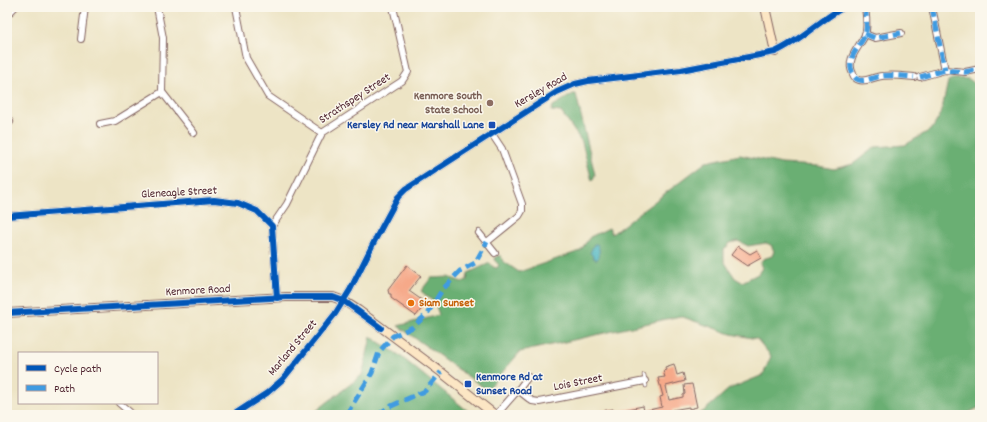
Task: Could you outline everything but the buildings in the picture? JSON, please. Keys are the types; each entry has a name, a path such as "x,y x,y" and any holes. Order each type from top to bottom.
{"street":[{"path":"7,15 15,7"},
{"path":"81,39 85,7"},
{"path":"156,7 163,38 162,92 194,133"},
{"path":"236,7 246,58 268,96 322,133"},
{"name":"Strathspey Street","path":"272,226 287,204 322,133 402,82 408,72 393,7"},
{"path":"765,7 774,52"},
{"name":"Kersley Road","path":"344,301 398,197 406,189 557,92 575,84 588,81 681,70 774,52 844,7"},
{"path":"865,7 865,34 850,66 854,77 859,80 866,81 886,75 917,77 945,70 965,72 980,69"},
{"path":"932,7 945,70"},
{"path":"865,34 875,38 901,33"},
{"path":"100,124 115,121 162,92"},
{"path":"487,242 519,216 522,211 522,204 502,149 492,134"},
{"name":"Gleneagle Street","path":"7,216 214,200 238,203 257,211 272,226"},
{"path":"272,226 277,298"},
{"path":"479,233 495,253"},
{"name":"Kenmore Road","path":"7,314 277,298 328,297 344,301 442,372 495,415"},
{"name":"Marland Street","path":"233,415 267,393 283,379 344,301"},
{"path":"495,415 518,390 528,376"},
{"name":"Lois Street","path":"518,390 532,401 539,402 645,381"},
{"path":"120,404 133,415"}],"green space":[{"path":"952,79 969,79 980,91 980,407 964,415 697,415 704,411 729,389 763,375 771,356 757,339 731,334 680,316 520,352 487,390 398,326 439,315 435,303 421,291 431,278 449,277 462,282 467,280 468,273 490,263 493,267 497,268 499,265 495,258 497,256 501,256 503,261 519,272 580,251 590,237 609,228 612,234 706,162 740,155 782,164 818,166 834,169 853,164 875,147 905,145 932,129 941,114 948,81","holes":["738,241 748,246 766,243 771,245 774,251 772,256 763,259 760,263 762,268 758,274 742,282 735,278 724,261 724,250 730,243"]},
{"path":"573,94 576,94 595,175 592,181 582,142 561,112 551,111 553,106"},
{"path":"371,337 399,355 469,412 452,415 311,415 362,375"}],"water":[{"path":"594,244 597,244 599,248 597,260 592,257 593,256 590,253"}],"marked path":[{"path":"865,7 866,32 852,58 851,69 853,75 858,80 864,81 886,76 914,77"},
{"path":"932,7 945,70"},
{"path":"865,34 875,38 901,33"},
{"path":"920,77 945,70 965,72 980,69"},
{"path":"346,415 372,373 379,352 393,336 413,327 427,314 442,290 460,271 475,263 487,242"},
{"path":"378,415 389,407 425,391 441,372"}],"cycle path":[{"path":"233,415 267,393 283,379 335,314 350,290 398,197 406,189 557,92 575,84 588,81 681,70 775,52 793,42 844,7"},
{"path":"7,216 214,200 238,203 257,211 272,226 277,298"},
{"path":"7,313 286,297 333,297 344,301 381,328"}],"place":[{"name":"Kenmore South State School","path":"490,103"},
{"name":"Kersley Rd near Marshall Lane","path":"492,125"},
{"name":"Siam Sunset","path":"411,303"},
{"name":"Kenmore Rd at Sunset Road","path":"468,384"}]}
